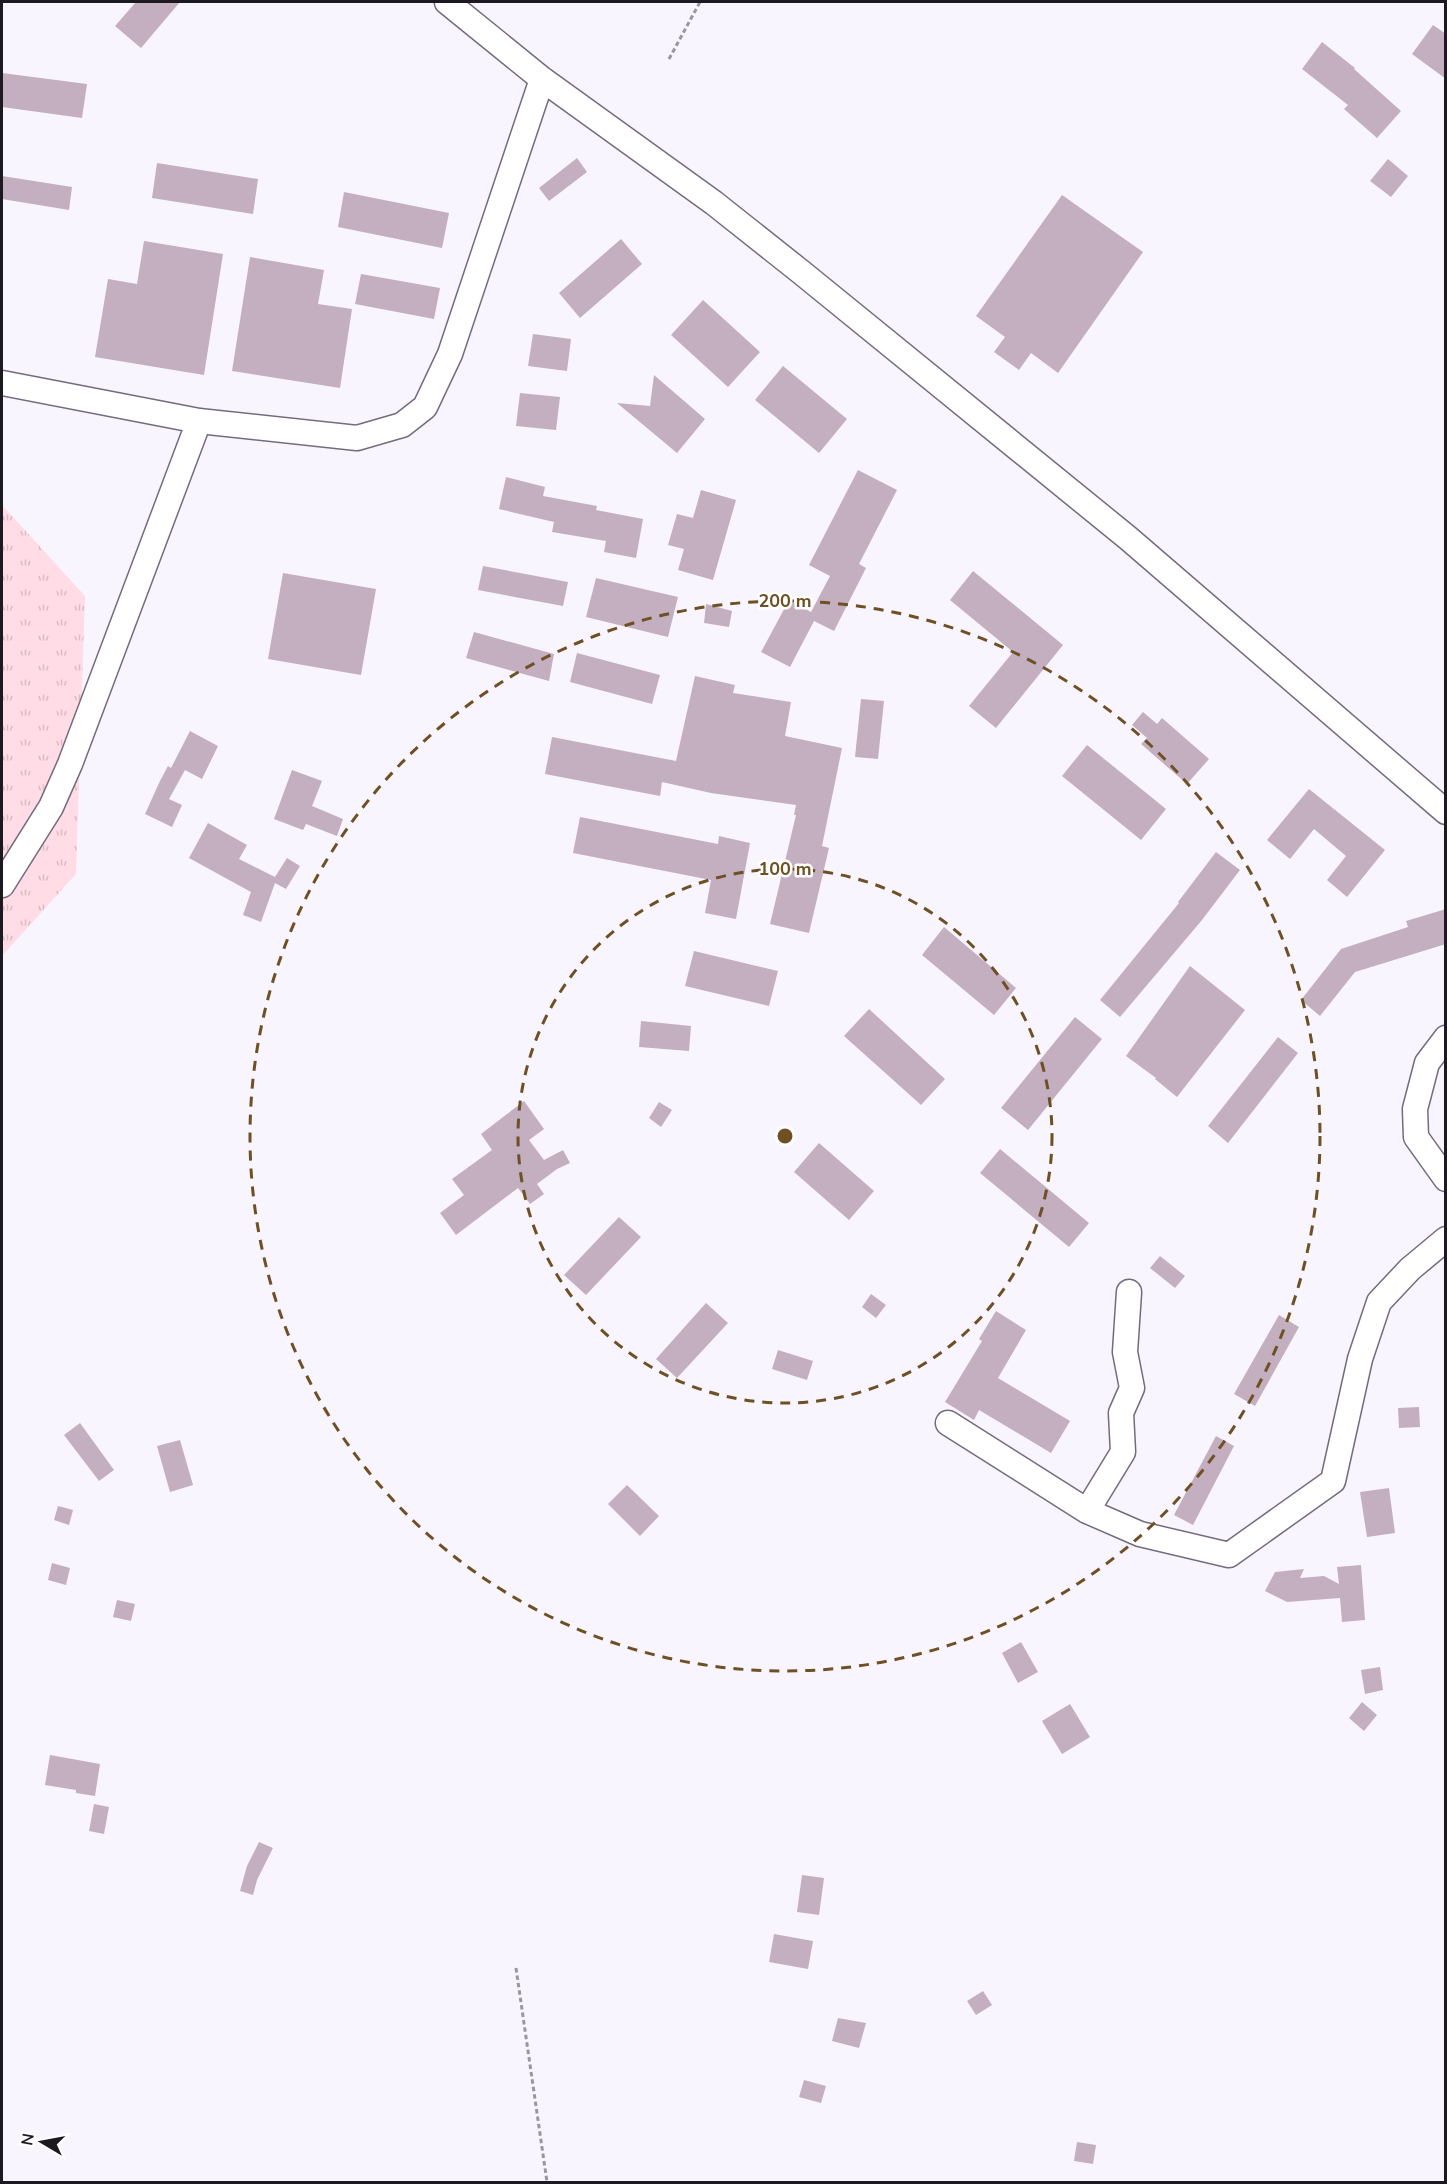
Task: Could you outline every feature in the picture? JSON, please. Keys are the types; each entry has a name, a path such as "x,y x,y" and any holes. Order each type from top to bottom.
{"street":[{"path":"447,2 542,79 714,203 837,302 1128,538 1446,812"},
{"path":"2,383 199,421 357,438 402,426 425,407 450,354 542,79"},
{"path":"2,885 51,807 70,764 199,421"},
{"path":"1446,1038 1427,1063 1415,1108 1416,1137 1446,1179"},
{"path":"948,1423 1087,1512 1140,1534 1229,1554 1333,1481 1360,1359 1379,1302 1410,1269 1446,1239"},
{"path":"1087,1512 1123,1452 1121,1413 1132,1388 1125,1352 1129,1292"}],"path":[{"path":"669,59 700,2"},
{"path":"516,1968 547,2182"}],"green space":[{"path":"2,505 85,596 76,874 2,956"}],"building":[{"path":"136,2 180,2 141,48 115,26"},
{"path":"1433,25 1446,34 1446,79 1412,54"},
{"path":"1322,42 1355,68 1401,111 1377,138 1344,109 1348,105 1302,69"},
{"path":"2,73 87,84 82,118 2,107"},
{"path":"577,158 587,172 549,201 539,188"},
{"path":"1388,159 1408,176 1391,197 1370,181"},
{"path":"157,163 258,179 253,214 152,198"},
{"path":"2,176 72,187 69,210 2,199"},
{"path":"344,192 449,213 442,248 338,227"},
{"path":"1062,195 1143,252 1058,373 1031,353 1019,370 994,352 1005,337 976,316"},
{"path":"621,239 642,264 580,318 559,293"},
{"path":"144,241 223,254 204,375 95,357 108,279 137,284"},
{"path":"250,257 324,270 318,304 352,309 340,388 232,371"},
{"path":"361,274 440,288 434,319 355,304"},
{"path":"703,300 760,352 728,387 671,335"},
{"path":"533,334 571,339 567,371 528,366"},
{"path":"783,366 847,419 819,453 755,400"},
{"path":"654,375 705,419 677,453 617,403 650,406"},
{"path":"520,393 560,397 556,430 516,426"},
{"path":"858,470 897,490 859,564 866,568 834,631 814,621 790,667 761,652 789,600 811,612 830,576 809,565"},
{"path":"506,477 545,487 543,496 597,506 596,510 643,519 636,558 604,552 606,541 552,532 554,522 499,509"},
{"path":"701,490 736,500 713,580 678,570 684,549 668,545 677,514 693,518"},
{"path":"483,566 568,582 563,606 478,590"},
{"path":"973,571 1063,645 996,728 969,706 1013,652 950,600"},
{"path":"283,573 376,589 361,675 268,659"},
{"path":"596,578 678,597 668,637 586,617"},
{"path":"706,604 732,611 729,627 704,623"},
{"path":"474,632 554,654 549,681 466,658"},
{"path":"577,653 660,675 652,704 570,682"},
{"path":"695,676 735,685 733,693 791,702 785,736 842,748 822,846 829,848 809,933 770,924 796,815 794,815 796,805 711,793 662,782 660,796 545,774 552,737 676,761"},
{"path":"861,699 884,701 878,759 855,757"},
{"path":"1143,712 1157,724 1162,718 1209,759 1187,784 1141,744 1147,738 1132,725"},
{"path":"190,731 218,746 202,779 185,770 169,799 182,805 172,827 145,814 168,766 171,768"},
{"path":"1087,745 1166,809 1141,840 1062,776"},
{"path":"292,770 322,781 312,806 343,819 337,836 306,824 303,830 274,819"},
{"path":"1309,789 1385,850 1347,897 1327,880 1346,856 1314,829 1290,859 1267,840"},
{"path":"580,817 718,844 719,836 750,843 736,919 705,913 711,880 573,853"},
{"path":"208,823 247,845 239,859 275,877 287,858 300,866 286,889 275,883 261,922 243,915 251,892 189,858"},
{"path":"1216,852 1240,870 1202,920 1120,1017 1100,1000 1179,903"},
{"path":"1446,909 1446,944 1355,972 1320,1016 1301,1000 1341,949 1408,927 1406,921"},
{"path":"944,927 1016,988 994,1015 922,955"},
{"path":"694,951 778,971 769,1006 685,986"},
{"path":"1190,966 1245,1010 1177,1097 1126,1056"},
{"path":"869,1009 945,1079 921,1105 844,1036"},
{"path":"1075,1017 1102,1039 1028,1130 1001,1108"},
{"path":"641,1021 691,1026 689,1051 639,1047"},
{"path":"1278,1037 1298,1053 1228,1143 1208,1126"},
{"path":"524,1101 544,1129 529,1140 544,1160 563,1150 570,1163 557,1169 537,1184 544,1194 530,1204 518,1188 456,1235 440,1213 464,1195 452,1179 492,1150 481,1134"},
{"path":"659,1102 672,1110 661,1127 649,1118"},
{"path":"819,1143 874,1191 849,1220 794,1172"},
{"path":"1000,1149 1089,1223 1069,1247 980,1173"},
{"path":"619,1217 641,1237 586,1295 564,1275"},
{"path":"1160,1256 1185,1276 1175,1288 1150,1268"},
{"path":"871,1294 886,1305 876,1318 862,1307"},
{"path":"706,1303 728,1323 677,1378 656,1359"},
{"path":"996,1311 1026,1330 998,1378 1070,1421 1051,1453 979,1410 974,1420 945,1402 982,1341 979,1339"},
{"path":"1279,1315 1299,1327 1255,1406 1234,1394"},
{"path":"778,1350 813,1361 807,1380 772,1369"},
{"path":"1419,1407 1420,1427 1399,1428 1398,1408"},
{"path":"80,1423 114,1470 99,1481 64,1435"},
{"path":"1216,1436 1234,1446 1193,1525 1174,1515"},
{"path":"180,1440 193,1485 170,1492 157,1446"},
{"path":"627,1485 659,1516 640,1536 608,1504"},
{"path":"1389,1488 1395,1533 1367,1537 1360,1492"},
{"path":"58,1506 73,1510 69,1525 54,1520"},
{"path":"52,1563 70,1568 66,1585 48,1580"},
{"path":"1361,1565 1365,1620 1342,1622 1340,1598 1287,1602 1265,1591 1275,1572 1304,1569 1300,1578 1324,1576 1339,1584 1337,1567"},
{"path":"117,1600 135,1604 131,1621 113,1617"},
{"path":"1021,1642 1038,1672 1018,1683 1002,1653"},
{"path":"1380,1667 1383,1690 1365,1694 1361,1670"},
{"path":"1362,1702 1377,1715 1364,1731 1349,1718"},
{"path":"1070,1704 1090,1737 1062,1754 1042,1721"},
{"path":"50,1755 100,1764 95,1796 45,1785"},
{"path":"94,1804 109,1807 104,1834 89,1831"},
{"path":"259,1842 273,1848 257,1880 253,1895 240,1891 247,1866"},
{"path":"802,1875 824,1878 819,1915 797,1912"},
{"path":"774,1934 813,1941 808,1969 769,1962"},
{"path":"983,1991 992,2005 976,2015 967,2001"},
{"path":"838,2018 866,2023 859,2048 832,2041"},
{"path":"804,2080 826,2086 821,2103 799,2097"},
{"path":"1077,2142 1096,2145 1093,2164 1074,2161"}]}
